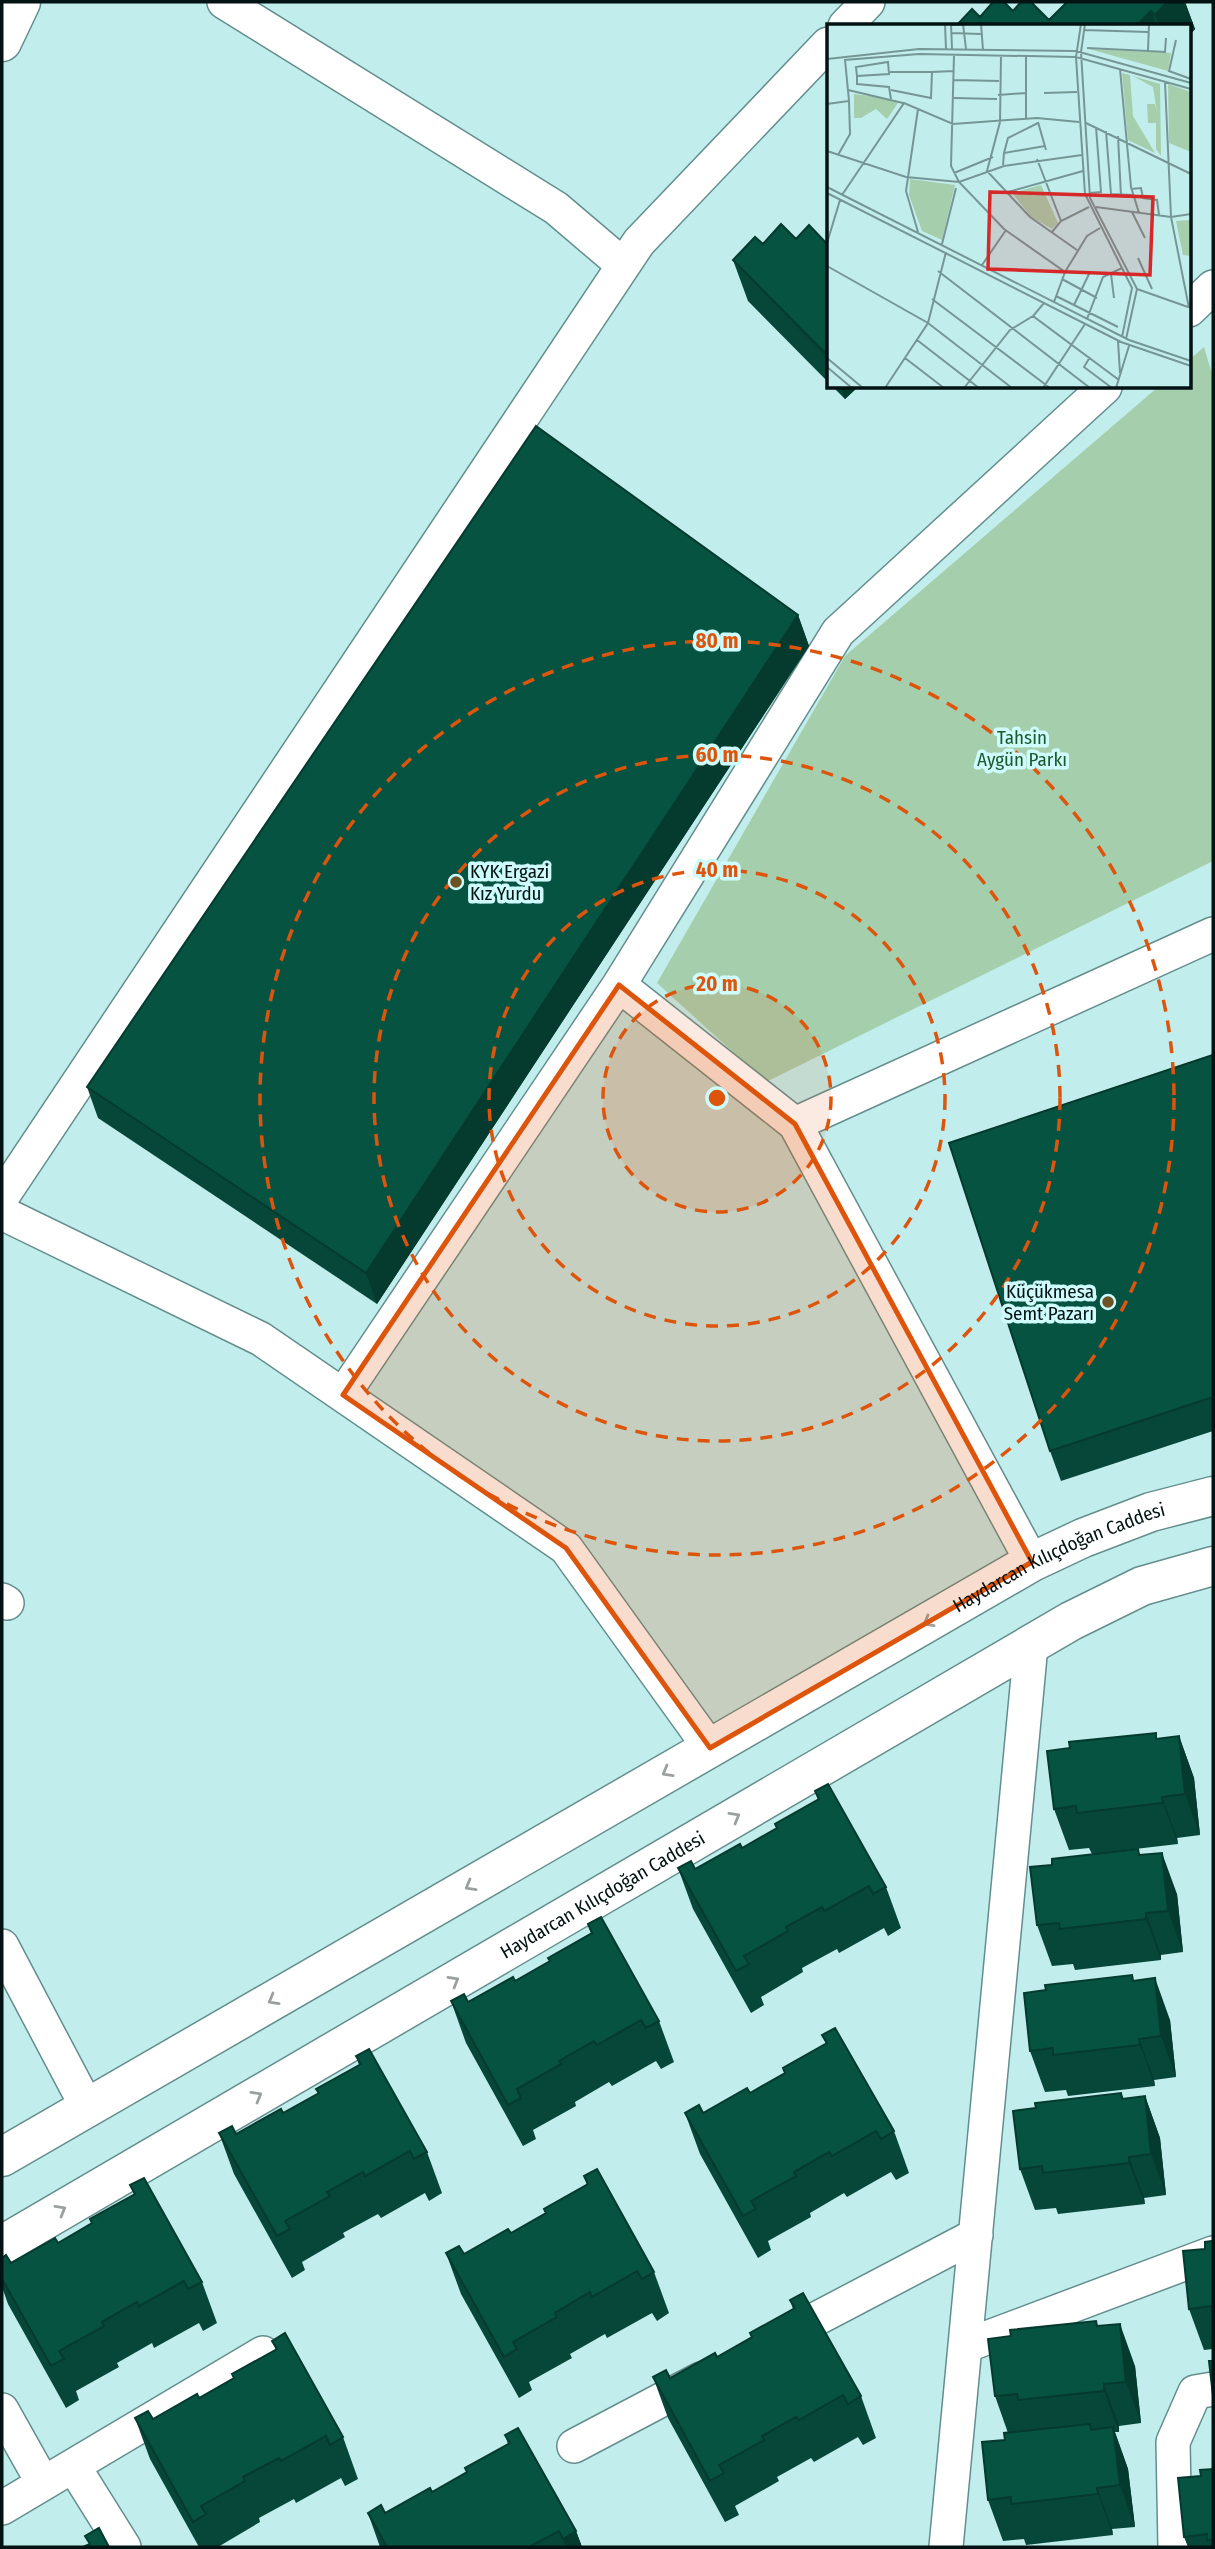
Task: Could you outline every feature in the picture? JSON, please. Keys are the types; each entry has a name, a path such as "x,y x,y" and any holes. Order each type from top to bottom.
{"main road":[{"path":"2,42 21,2"},
{"name":"Haydarcan Kılıçdoğan Caddesi","path":"2,2157 1032,1562 1152,1511 1213,1496"},
{"name":"Haydarcan Kılıçdoğan Caddesi","path":"2,2245 1106,1602 1177,1574 1213,1566"}],"street":[{"path":"224,2 556,208 623,265"},
{"path":"847,24 868,2"},
{"path":"2,1197 639,242 827,45"},
{"path":"1190,309 1213,287"},
{"path":"343,1395 618,985 838,632 1104,388"},
{"path":"795,1124 1213,934"},
{"path":"618,985 795,1124 1032,1562"},
{"path":"2,1213 261,1339 566,1548 710,1748"},
{"path":"946,2547 1031,1645"},
{"path":"2,1947 87,2107"},
{"path":"574,2446 976,2235"},
{"path":"965,2346 1213,2253"},
{"path":"2,2508 263,2353"},
{"path":"1175,2547 1173,2442 1195,2392 1213,2389"},
{"path":"2,2410 43,2483"},
{"path":"74,2467 124,2547"}],"highlighted area":[{"path":"619,985 795,1124 1032,1562 710,1748 566,1548 343,1395"}],"green space":[{"name":"Tahsin Aygün Parkı","path":"1204,347 1213,377 1213,861 766,1082 657,983 845,656 1157,388 1190,388 1190,359"}],"building":[{"path":"993,2 1004,2 1013,11 1021,2 1031,2 1049,20 1067,2 1167,2 1155,15 1151,11 1138,24 958,24 972,9 980,17"},
{"path":"781,224 796,239 809,225 827,244 827,355 733,260 755,237 763,244"},
{"name":"KYK Ergazi Kız Yurdu","path":"536,426 798,615 366,1273 87,1087"},
{"name":"Küçükmesa Semt Pazarı","path":"1213,1055 1213,1397 1050,1451 949,1143"},
{"path":"1156,1733 1156,1739 1179,1736 1185,1794 1162,1797 1163,1803 1077,1813 1076,1806 1054,1809 1047,1751 1070,1748 1069,1742"},
{"path":"828,1784 886,1887 873,1894 869,1886 824,1911 822,1907 786,1927 788,1931 744,1956 749,1964 736,1971 678,1868 691,1861 695,1869 740,1844 742,1848 777,1828 775,1824 819,1799 815,1791"},
{"path":"1138,1849 1139,1855 1162,1853 1168,1911 1146,1913 1146,1919 1060,1929 1059,1923 1037,1925 1030,1867 1052,1865 1052,1859"},
{"path":"601,1917 659,2021 646,2028 641,2020 597,2045 594,2041 517,2089 521,2098 508,2105 451,2001 464,1994 468,2002 513,1977 515,1981 592,1933 588,1924"},
{"path":"1132,1975 1133,1981 1155,1978 1161,2036 1139,2039 1140,2045 1053,2055 1053,2048 1030,2051 1024,1993 1046,1990 1045,1985"},
{"path":"835,2028 894,2131 881,2139 876,2131 832,2156 829,2152 794,2172 796,2176 751,2201 756,2209 743,2216 685,2113 699,2105 703,2113 747,2088 750,2093 785,2073 783,2068 827,2043 822,2035"},
{"path":"369,2049 427,2152 414,2159 410,2151 365,2176 363,2172 327,2192 330,2196 285,2221 290,2229 277,2236 219,2133 232,2126 236,2134 281,2109 283,2113 319,2093 316,2089 361,2064 356,2056"},
{"path":"1121,2093 1122,2099 1145,2096 1151,2154 1129,2157 1129,2163 1043,2173 1042,2166 1020,2169 1013,2111 1036,2108 1035,2103"},
{"path":"597,2169 654,2272 642,2279 637,2271 592,2297 590,2292 555,2313 557,2317 513,2342 517,2349 504,2357 446,2253 459,2246 464,2254 508,2229 511,2233 546,2213 544,2209 588,2184 584,2176"},
{"path":"144,2178 202,2282 188,2289 184,2281 139,2306 137,2302 102,2322 104,2326 59,2351 64,2359 51,2366 2,2279 2,2258 6,2255 11,2263 55,2238 58,2243 92,2223 90,2219 135,2194 130,2185"},
{"path":"1213,2241 1213,2312 1211,2306 1189,2309 1183,2251 1205,2249 1205,2242"},
{"path":"803,2293 861,2396 848,2404 843,2395 799,2420 796,2417 762,2436 764,2440 719,2465 724,2473 710,2481 653,2377 666,2370 670,2378 715,2353 717,2357 752,2337 750,2333 795,2308 790,2300"},
{"path":"1096,2321 1097,2326 1120,2324 1126,2382 1104,2384 1104,2391 1018,2400 1017,2394 995,2396 988,2339 1011,2336 1010,2330"},
{"path":"285,2333 343,2437 330,2445 326,2436 281,2461 279,2458 243,2477 245,2481 201,2506 206,2514 193,2522 135,2418 148,2411 153,2419 197,2394 199,2398 234,2378 232,2374 277,2349 272,2341"},
{"path":"1209,2361 1213,2361 1213,2396"},
{"path":"1090,2424 1091,2430 1113,2427 1120,2485 1097,2488 1098,2494 1011,2504 1011,2497 988,2500 982,2442 1005,2440 1004,2433"},
{"path":"518,2428 576,2531 563,2539 559,2531 529,2547 387,2547 368,2513 381,2505 385,2513 430,2488 432,2492 467,2472 465,2468 510,2443 505,2435"},
{"path":"1213,2469 1213,2540 1207,2540 1207,2534 1184,2537 1178,2478 1201,2476 1200,2470"},
{"path":"99,2528 109,2547 83,2547 90,2544 85,2536"}],"place":[{"name":"KYK Ergazi Kız Yurdu","path":"456,882"},
{"name":"Küçükmesa Semt Pazarı","path":"1108,1302"}]}
